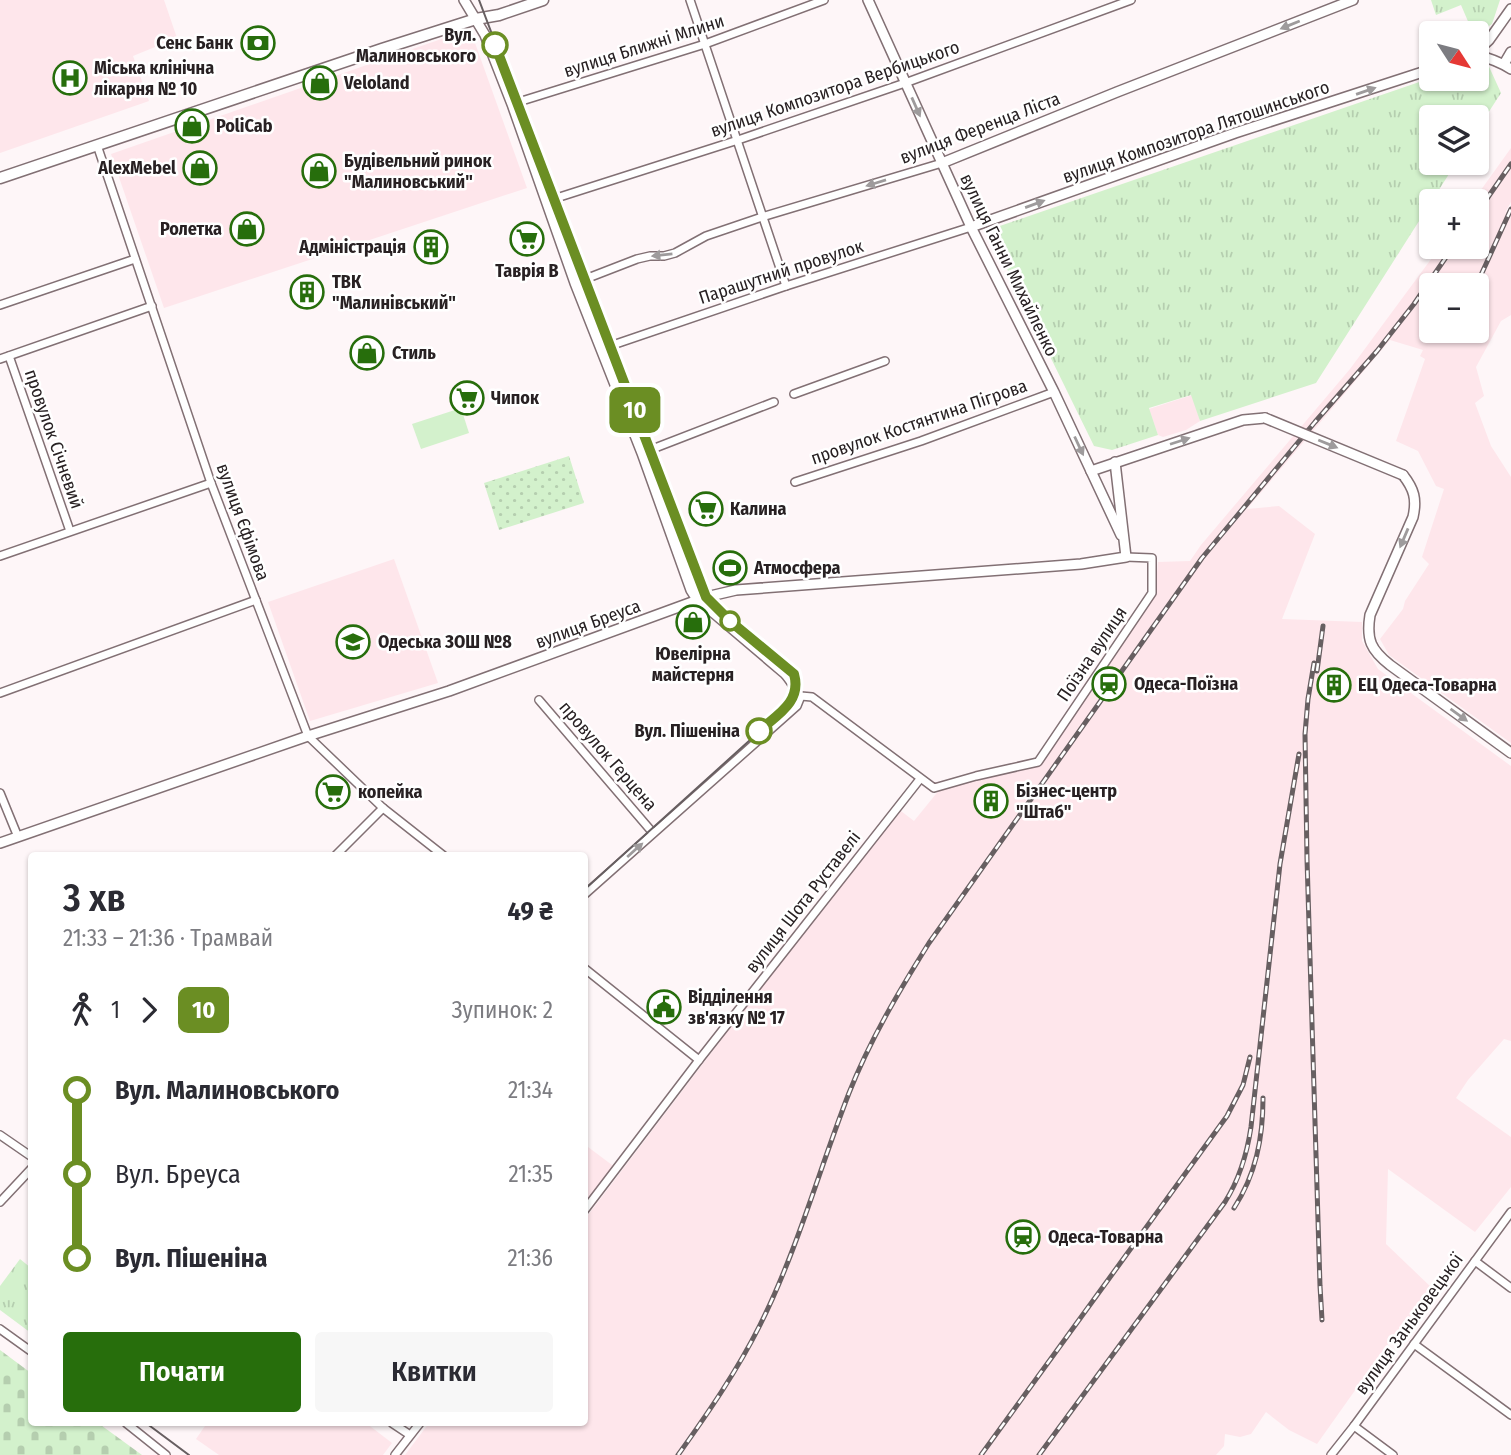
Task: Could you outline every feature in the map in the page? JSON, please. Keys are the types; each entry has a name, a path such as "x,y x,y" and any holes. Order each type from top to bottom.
{"main road":[{"path":"0,178 359,56 542,0"}],"street":[{"path":"464,0 485,36 512,104 575,283 642,453 691,590 698,601 784,674 796,692 801,696 812,697 920,779"},
{"path":"690,0 786,286"},
{"name":"вулиця Ближні Млини","path":"512,104 705,44 824,0"},
{"name":"вулиця Ганни Михайленко","path":"868,0 971,227 1054,392 1125,543"},
{"name":"вулиця Композитора Вербицького","path":"547,201 905,83 1131,0"},
{"name":"вулиця Ференца Ліста","path":"575,283 637,259 675,253 706,236 762,217 942,163 1353,0"},
{"path":"1489,40 1511,11"},
{"path":"1489,58 1507,66 1511,52"},
{"name":"вулиця Композитора Лятошинського","path":"971,227 1235,133 1419,73"},
{"name":"вулиця Єфімова","path":"97,145 211,483 307,736 383,808 439,852"},
{"name":"Парашутний провулок","path":"601,349 971,227"},
{"path":"0,305 135,259"},
{"path":"0,359 152,306"},
{"name":"провулок Січневий","path":"9,356 70,531"},
{"path":"794,394 886,361"},
{"name":"провулок Костянтина Пігрова","path":"795,482 921,441 1054,392"},
{"path":"642,453 774,401"},
{"path":"1091,471 1243,420 1265,418 1403,475 1410,485 1416,505 1370,615 1370,644 1390,666 1511,753"},
{"name":"вулиця Ганни Михайленко","path":"1115,462 1126,557"},
{"path":"0,556 211,483"},
{"name":"вулиця Бреуса","path":"0,843 307,736 449,691 706,597 736,590 1081,564 1126,557"},
{"name":"Поїзна вулиця","path":"920,779 934,788 1038,762 1152,593 1152,558 1126,557"},
{"path":"0,693 256,600"},
{"path":"588,891 797,706 801,696"},
{"name":"провулок Герцена","path":"538,700 653,834"},
{"name":"вулиця Шота Руставелі","path":"588,1206 920,779"},
{"path":"0,793 18,837"},
{"path":"339,852 383,808"},
{"path":"588,971 699,1060"},
{"path":"0,1135 28,1154"},
{"path":"0,1202 28,1172"},
{"name":"вулиця Заньковецької","path":"1331,1455 1511,1212"},
{"path":"1475,1261 1511,1287"},
{"path":"0,1329 28,1349"},
{"path":"1414,1344 1511,1415"},
{"path":"129,1426 166,1455"},
{"path":"396,1426 410,1436"},
{"path":"395,1455 418,1426"},
{"path":"1354,1426 1393,1455"}],"shaded area":[{"name":"Міська клінічна лікарня № 10","path":"0,0 164,0 177,38 133,56 149,101 0,153"},
{"name":"Будівельний ринок \"Малиновський\"","path":"470,29 527,188 164,308 111,154"},
{"path":"1511,148 1511,202 1505,213 1511,207 1511,315 1501,321 1476,367 1484,396 1475,403 1491,446 1511,477 1511,743 1389,655 1380,639 1403,609 1405,601 1429,564 1422,557 1444,489 1436,486 1418,451 1396,441 1425,359 1420,356 1423,350 1390,340 1247,509 1279,506 1315,534 1282,619 1362,622 1362,641 1378,669 1511,766 1511,1041 1504,1039 1456,1098 1511,1137 1511,1187 1475,1232 1388,1169 1386,1244 1432,1288 1385,1348 1317,1444 1289,1430 1266,1412 1251,1434 1240,1437 1225,1434 1224,1446 1216,1455 405,1455 427,1426 588,1426 588,1215 897,808 914,821 940,789 1038,766 1155,594 1158,562 1190,561 1350,369 1419,275 1419,343 1489,343 1489,273 1421,273 1431,259 1489,259 1489,189 1482,189"},
{"path":"1192,395 1200,421 1186,430 1163,437 1158,435 1149,409"},
{"name":"Одеська ЗОШ №8","path":"394,559 438,683 310,721 268,602"},
{"path":"588,1147 616,1168 588,1204"},
{"path":"205,1426 370,1426 392,1443 383,1455 219,1455 196,1439"}],"green space":[{"path":"1431,0 1500,0 1489,26 1489,21 1468,21 1461,5 1436,15"},
{"path":"1489,67 1501,93 1489,112 1489,105 1419,105 1419,175 1448,175 1439,189 1419,189 1419,221 1316,383 1200,421 1191,395 1149,408 1158,435 1112,450 1094,446 988,230 1419,82 1419,91 1489,91"},
{"path":"461,408 469,433 421,449 412,424"},
{"path":"569,456 584,503 499,530 484,483"},
{"path":"20,1259 28,1266 28,1331 0,1310 0,1286"},
{"path":"0,1350 28,1371 28,1426 102,1426 142,1455 0,1455"}],"tram line":[{"path":"479,0 706,597 730,621 791,671 796,683 791,703 588,886"},
{"name":"10","path":"495,45 706,597 718,611 794,674 797,688 791,703 759,731"},
{"path":"150,1426 189,1455"}],"railway":[{"path":"1489,196 1511,164"},
{"path":"1482,273 1511,209"},
{"path":"678,1455 722,1392 760,1325 797,1239 857,1073 886,1016 929,943 1202,558 1377,351 1445,259"},
{"path":"1317,671 1323,626"},
{"path":"1314,663 1305,734 1322,1320"},
{"path":"1039,1455 1225,1202 1239,1175 1251,1127 1280,864 1299,754"},
{"path":"981,1455 1227,1116 1243,1085 1250,1057"},
{"path":"1234,1208 1248,1182 1257,1155 1263,1098"}],"place":[{"name":"Сенс Банк","path":"258,43"},
{"name":"Вул. Малиновського","path":"495,45"},
{"name":"Міська клінічна лікарня № 10","path":"70,78"},
{"name":"Veloland","path":"320,83"},
{"name":"PoliCab","path":"192,126"},
{"name":"AlexMebel","path":"200,168"},
{"name":"Будівельний ринок \"Малиновський\"","path":"319,171"},
{"name":"Ролетка","path":"247,229"},
{"name":"Таврія В","path":"527,239"},
{"name":"Адміністрація","path":"431,247"},
{"name":"ТВК \"Малинівський\"","path":"307,292"},
{"name":"Стиль","path":"367,353"},
{"name":"Чипок","path":"467,398"},
{"name":"Калина","path":"706,509"},
{"name":"Атмосфера","path":"730,568"},
{"name":"Ювелірна майстерня","path":"693,622"},
{"name":"Одеська ЗОШ №8","path":"353,642"},
{"name":"Одеса-Поїзна","path":"1109,684"},
{"name":"ЕЦ Одеса-Товарна","path":"1334,685"},
{"name":"Вул. Пішеніна","path":"759,731"},
{"name":"копейка","path":"333,792"},
{"name":"Бізнес-центр \"Штаб\"","path":"991,801"},
{"name":"Відділення зв'язку № 17","path":"664,1007"},
{"name":"Одеса-Товарна","path":"1023,1237"}]}
